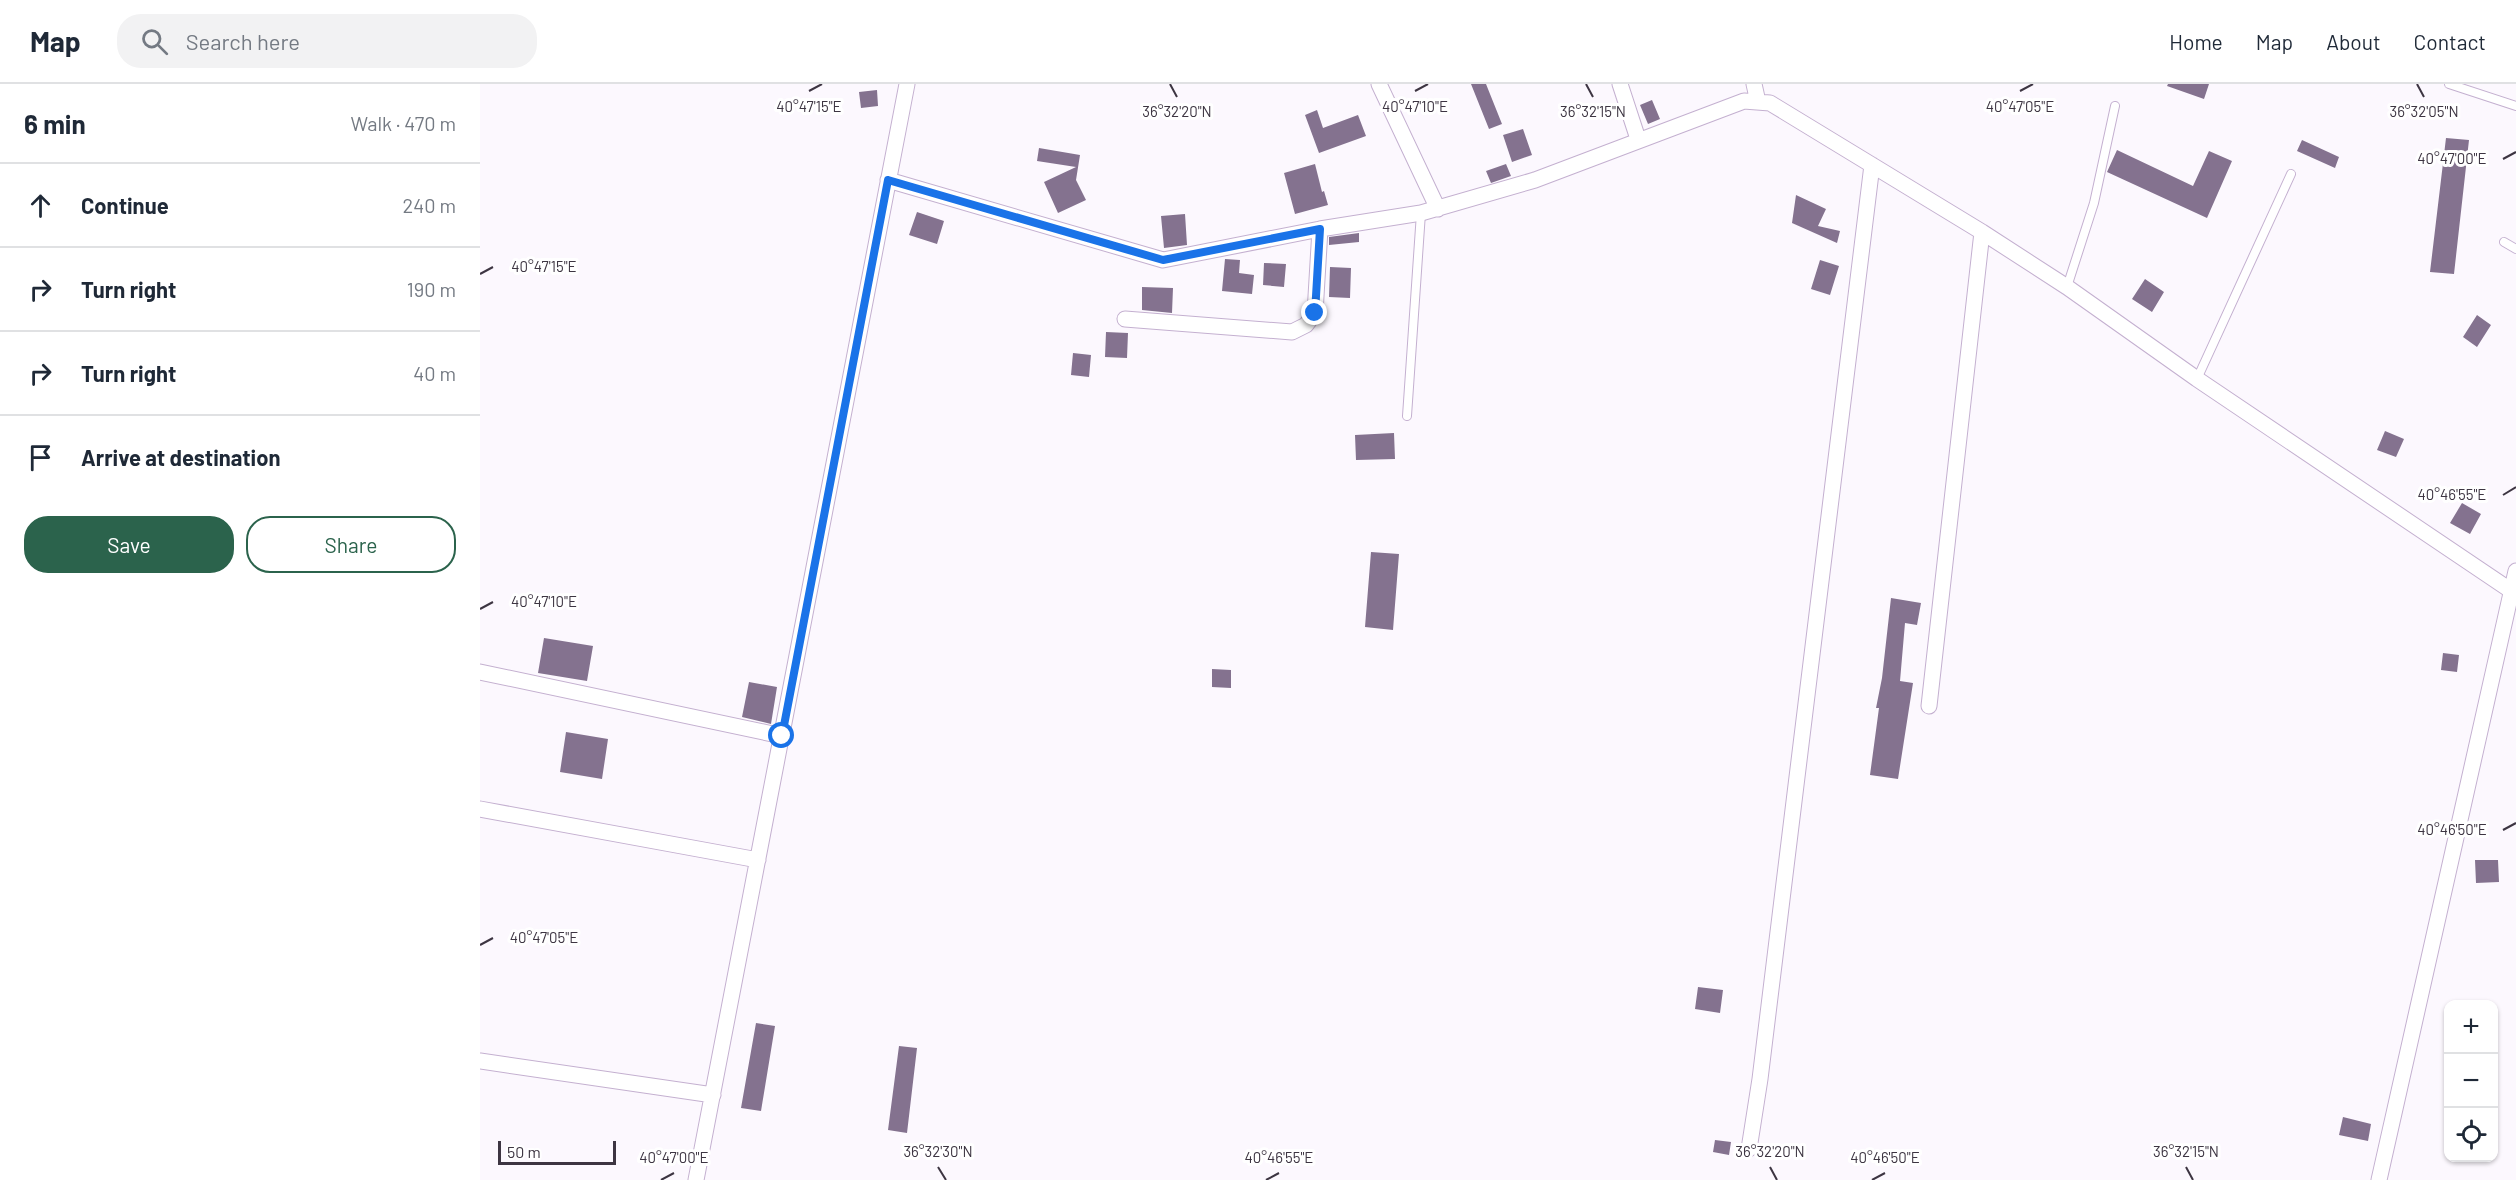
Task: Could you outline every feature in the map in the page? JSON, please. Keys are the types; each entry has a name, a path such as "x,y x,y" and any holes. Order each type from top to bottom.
{"street":[{"path":"696,1180 907,84"},
{"path":"1379,84 1438,209"},
{"path":"1620,84 1638,139"},
{"path":"1754,84 1758,102"},
{"path":"888,180 1163,260 1320,229 1438,209 1535,180 1638,139 1744,101 1770,103 1982,232 2514,592"},
{"path":"1749,1149 1762,1068 1872,165"},
{"path":"1125,319 1292,332 1306,325 1315,313 1320,229"},
{"path":"1929,706 1982,232"},
{"path":"2379,1180 2514,592 2516,570"},
{"path":"480,672 782,736"},
{"path":"480,809 758,860"},
{"path":"480,1062 713,1095"}],"lane":[{"path":"2449,84 2516,106"},
{"path":"2067,288 2094,203 2115,106"},
{"path":"2197,379 2290,174"},
{"path":"1407,416 1421,213"},
{"path":"2504,242 2516,249"}],"building":[{"path":"1471,84 1486,84 1502,124 1489,129"},
{"path":"2168,84 2209,84 2204,99 2167,86"},
{"path":"877,90 878,106 861,108 859,92"},
{"path":"1652,100 1660,119 1648,124 1640,105"},
{"path":"1317,110 1323,128 1358,115 1366,136 1319,153 1305,115"},
{"path":"1523,129 1532,155 1512,162 1503,135"},
{"path":"2446,138 2469,140 2454,274 2430,272"},
{"path":"2302,140 2339,157 2335,168 2297,151"},
{"path":"1039,148 1080,155 1076,180 1086,200 1058,213 1044,182 1076,167 1037,161"},
{"path":"2117,150 2193,186 2209,151 2232,161 2207,218 2107,172"},
{"path":"1315,164 1328,205 1295,214 1284,173"},
{"path":"1506,164 1511,176 1491,183 1486,171"},
{"path":"1796,195 1826,209 1818,226 1840,231 1837,243 1792,223"},
{"path":"917,212 944,221 937,244 909,235"},
{"path":"1185,214 1187,245 1164,248 1161,216"},
{"path":"1359,233 1359,242 1329,245 1329,237"},
{"path":"1225,259 1240,260 1239,273 1254,275 1252,294 1222,291"},
{"path":"1820,260 1839,266 1830,295 1811,289"},
{"path":"1264,263 1286,264 1284,287 1263,285"},
{"path":"1330,267 1351,268 1350,298 1329,297"},
{"path":"2145,279 2164,292 2152,312 2132,299"},
{"path":"1142,287 1173,288 1172,313 1142,310"},
{"path":"2477,315 2491,325 2477,347 2463,337"},
{"path":"1106,332 1128,333 1127,358 1105,357"},
{"path":"1073,353 1091,355 1089,377 1071,375"},
{"path":"2385,431 2404,439 2396,457 2377,450"},
{"path":"1394,433 1395,459 1356,460 1355,435"},
{"path":"2462,503 2481,514 2470,534 2450,523"},
{"path":"1371,552 1399,554 1393,630 1365,627"},
{"path":"1891,598 1921,603 1917,625 1905,623 1900,681 1913,683 1898,779 1870,775 1879,708 1876,708 1882,678"},
{"path":"544,638 593,646 587,681 538,673"},
{"path":"2443,653 2459,655 2457,672 2441,670"},
{"path":"1212,669 1231,670 1231,688 1212,687"},
{"path":"749,682 777,687 771,724 742,717"},
{"path":"566,732 608,739 602,779 560,772"},
{"path":"2475,860 2498,860 2499,882 2476,883"},
{"path":"1698,987 1723,990 1720,1013 1695,1009"},
{"path":"756,1023 775,1026 761,1111 741,1108"},
{"path":"899,1046 917,1048 907,1133 888,1130"},
{"path":"2343,1117 2371,1124 2368,1141 2339,1135"},
{"path":"1715,1140 1731,1142 1729,1155 1713,1152"}],"route":[{"path":"782,736 888,180 1163,260 1320,229 1315,313"}]}
